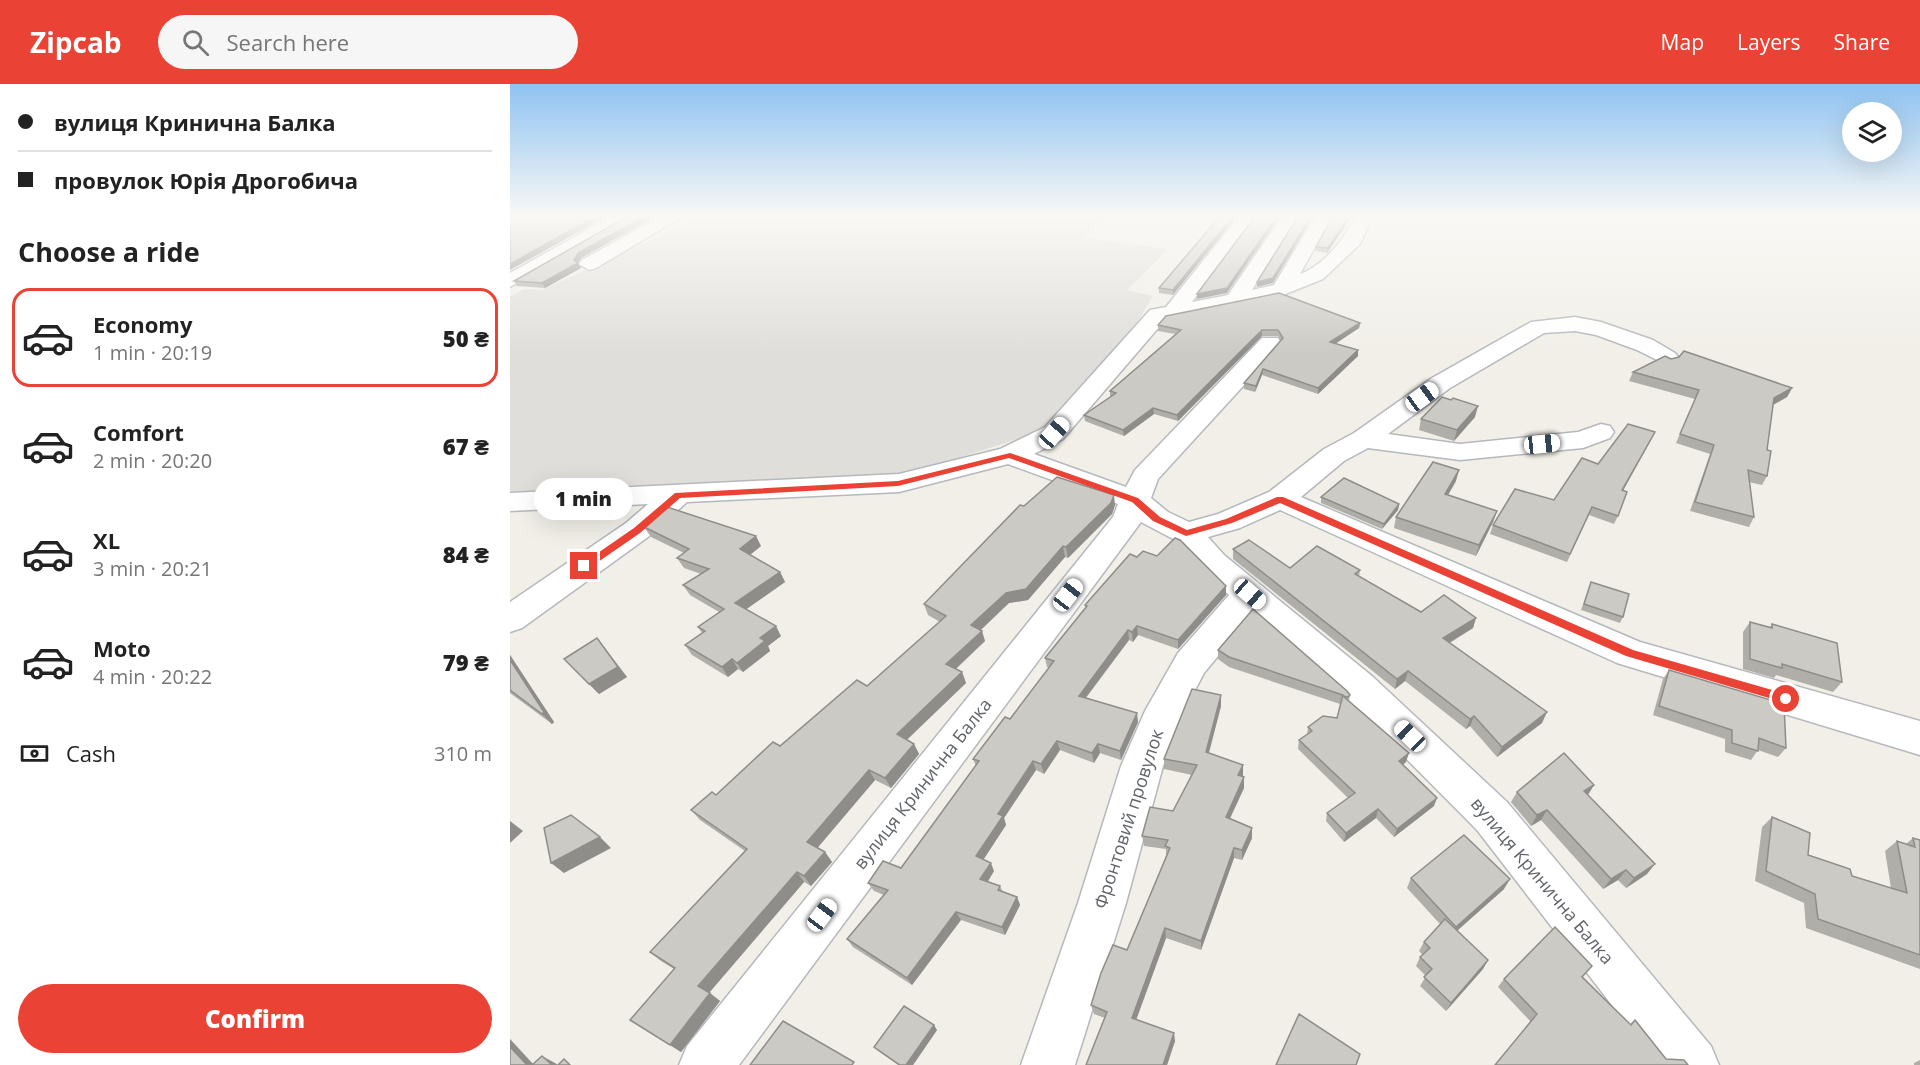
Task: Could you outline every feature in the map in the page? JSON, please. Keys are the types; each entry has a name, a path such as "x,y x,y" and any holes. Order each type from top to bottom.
{"street":[{"path":"510,281 546,261"},
{"path":"589,264 595,261"},
{"path":"1174,311 1213,261"},
{"path":"1235,300 1261,261"},
{"path":"1283,286 1298,261"},
{"path":"510,502 898,483 1010,455 1054,433 1158,315 1272,293 1283,286 1316,275 1333,261"},
{"path":"1186,533 1229,521 1280,499 1334,455 1364,439 1441,383 1539,327 1575,324 1601,329 1645,345 1667,358"},
{"name":"вулиця Кринична Балка","path":"706,1065 1126,520 1144,476 1270,343"},
{"path":"1364,439 1460,452 1583,440 1600,432"},
{"name":"вулиця Кринична Балка","path":"1010,455 1135,500 1157,519 1186,533 1213,564 1360,688 1492,816 1692,1065"},
{"path":"510,619 637,531 678,495"},
{"path":"1280,499 1630,653 1920,738"},
{"name":"Фронтовий провулок","path":"1048,1065 1102,903 1142,766 1164,711 1191,663 1250,594"}],"shaded area":[{"path":"606,261 1156,261 1127,290 1153,296 1120,351 1036,433 897,478 510,493 510,297 524,289 542,290"}],"building":[{"path":"550,261 575,261 578,263 542,283 514,281"},
{"path":"1182,261 1197,261 1173,290 1159,288"},
{"path":"1222,261 1246,261 1227,288 1197,294"},
{"path":"1270,261 1284,261 1273,278 1257,282"},
{"path":"1279,293 1360,323 1330,342 1358,350 1318,388 1263,369 1256,386 1244,383 1283,338 1278,330 1262,330 1177,415 1153,408 1123,430 1084,415 1116,393 1110,391 1181,330 1158,325 1166,316"},
{"path":"1684,351 1792,388 1774,398 1767,450 1771,451 1767,476 1748,470 1754,517 1695,502 1714,445 1680,434 1699,390 1633,372 1665,356 1671,359 1679,357"},
{"path":"1442,397 1478,406 1457,430 1421,419"},
{"path":"1628,424 1655,432 1622,490 1627,492 1618,516 1592,507 1570,554 1493,525 1515,489 1554,500 1582,458 1598,464"},
{"path":"1433,462 1459,470 1445,494 1497,511 1479,545 1396,517"},
{"path":"1057,477 1114,495 1111,503 1066,547 1063,546 1026,589 1006,593 971,625 982,631 946,664 962,672 897,734 914,744 885,778 869,770 807,842 825,852 804,876 797,872 698,986 710,993 670,1045 630,1020 675,968 650,952 747,849 691,810 712,792 716,795 773,742 780,746 857,680 867,686 946,616 924,604 1020,505 1024,506"},
{"path":"1344,478 1399,504 1384,524 1321,497"},
{"path":"667,507 756,536 740,549 780,572 735,603 776,626 760,638 765,641 737,663 732,659 722,667 685,645 705,631 698,627 724,609 683,585 709,569 677,558 689,549 644,527"},
{"path":"1175,538 1180,540 1226,586 1178,640 1137,626 1132,632 1128,630 1079,696 1137,713 1120,751 1098,744 1092,753 1057,741 1041,764 1033,761 998,814 1003,816 976,856 991,863 980,879 1000,886 998,890 1017,897 1002,927 956,912 907,978 847,939 888,890 868,883 883,861 901,868 979,761 973,759 1005,717 1010,719 1054,661 1045,658 1087,606 1085,605 1130,554 1137,557 1143,551 1157,556"},
{"path":"1249,540 1290,568 1317,546 1360,570 1355,574 1421,612 1444,595 1476,618 1443,638 1547,712 1502,747 1474,716 1470,719 1408,671 1397,679 1233,549"},
{"path":"1591,582 1629,594 1623,617 1584,604"},
{"path":"1253,609 1347,691 1350,695 1343,696 1409,753 1399,761 1437,798 1397,829 1378,809 1346,833 1327,813 1355,793 1299,740 1312,731 1308,727 1323,716 1337,718 1343,695 1229,657 1218,650"},
{"path":"1750,622 1772,628 1772,624 1837,643 1842,682 1782,664 1782,668 1750,659"},
{"path":"597,638 618,667 589,684 564,659"},
{"path":"510,660 544,712 542,714 510,690"},
{"path":"1669,670 1784,704 1786,748 1759,738 1758,751 1732,743 1732,730 1659,706"},
{"path":"1192,689 1221,695 1206,752 1243,765 1238,775 1244,777 1226,817 1252,828 1242,850 1234,848 1201,941 1165,928 1132,1018 1174,1033 1163,1065 1086,1065 1107,1012 1091,1005 1101,973 1113,945 1127,950 1170,848 1165,846 1168,840 1142,836 1150,807 1173,811 1197,765 1164,759"},
{"path":"1564,753 1594,785 1584,791 1655,864 1634,878 1626,870 1611,879 1547,810 1537,815 1517,792"},
{"path":"571,815 600,837 551,863 544,828"},
{"path":"1772,817 1810,833 1808,855 1850,869 1852,876 1907,893 1897,841 1915,847 1913,838 1920,840 1920,955 1818,919 1815,894 1766,871"},
{"path":"1464,835 1510,879 1456,927 1411,878"},
{"path":"1445,919 1488,960 1451,1003 1424,977 1432,969 1420,957 1430,948 1424,942"},
{"path":"1555,927 1592,966 1582,977 1631,1025 1635,1020 1666,1059 1684,1060 1688,1065 1495,1065 1537,1014 1504,979"},
{"path":"904,1006 934,1025 906,1065 900,1065 874,1047"},
{"path":"1299,1014 1360,1054 1356,1065 1276,1065"},
{"path":"783,1021 854,1062 852,1065 750,1065"},
{"path":"510,1047 527,1065 510,1065"},
{"path":"542,1056 552,1065 532,1065"},
{"path":"564,1059 570,1065 558,1065"}],"route":[{"path":"584,566 637,531 678,495 898,483 1010,455 1135,500 1157,519 1186,533 1229,521 1280,499 1630,653 1786,699"}]}
